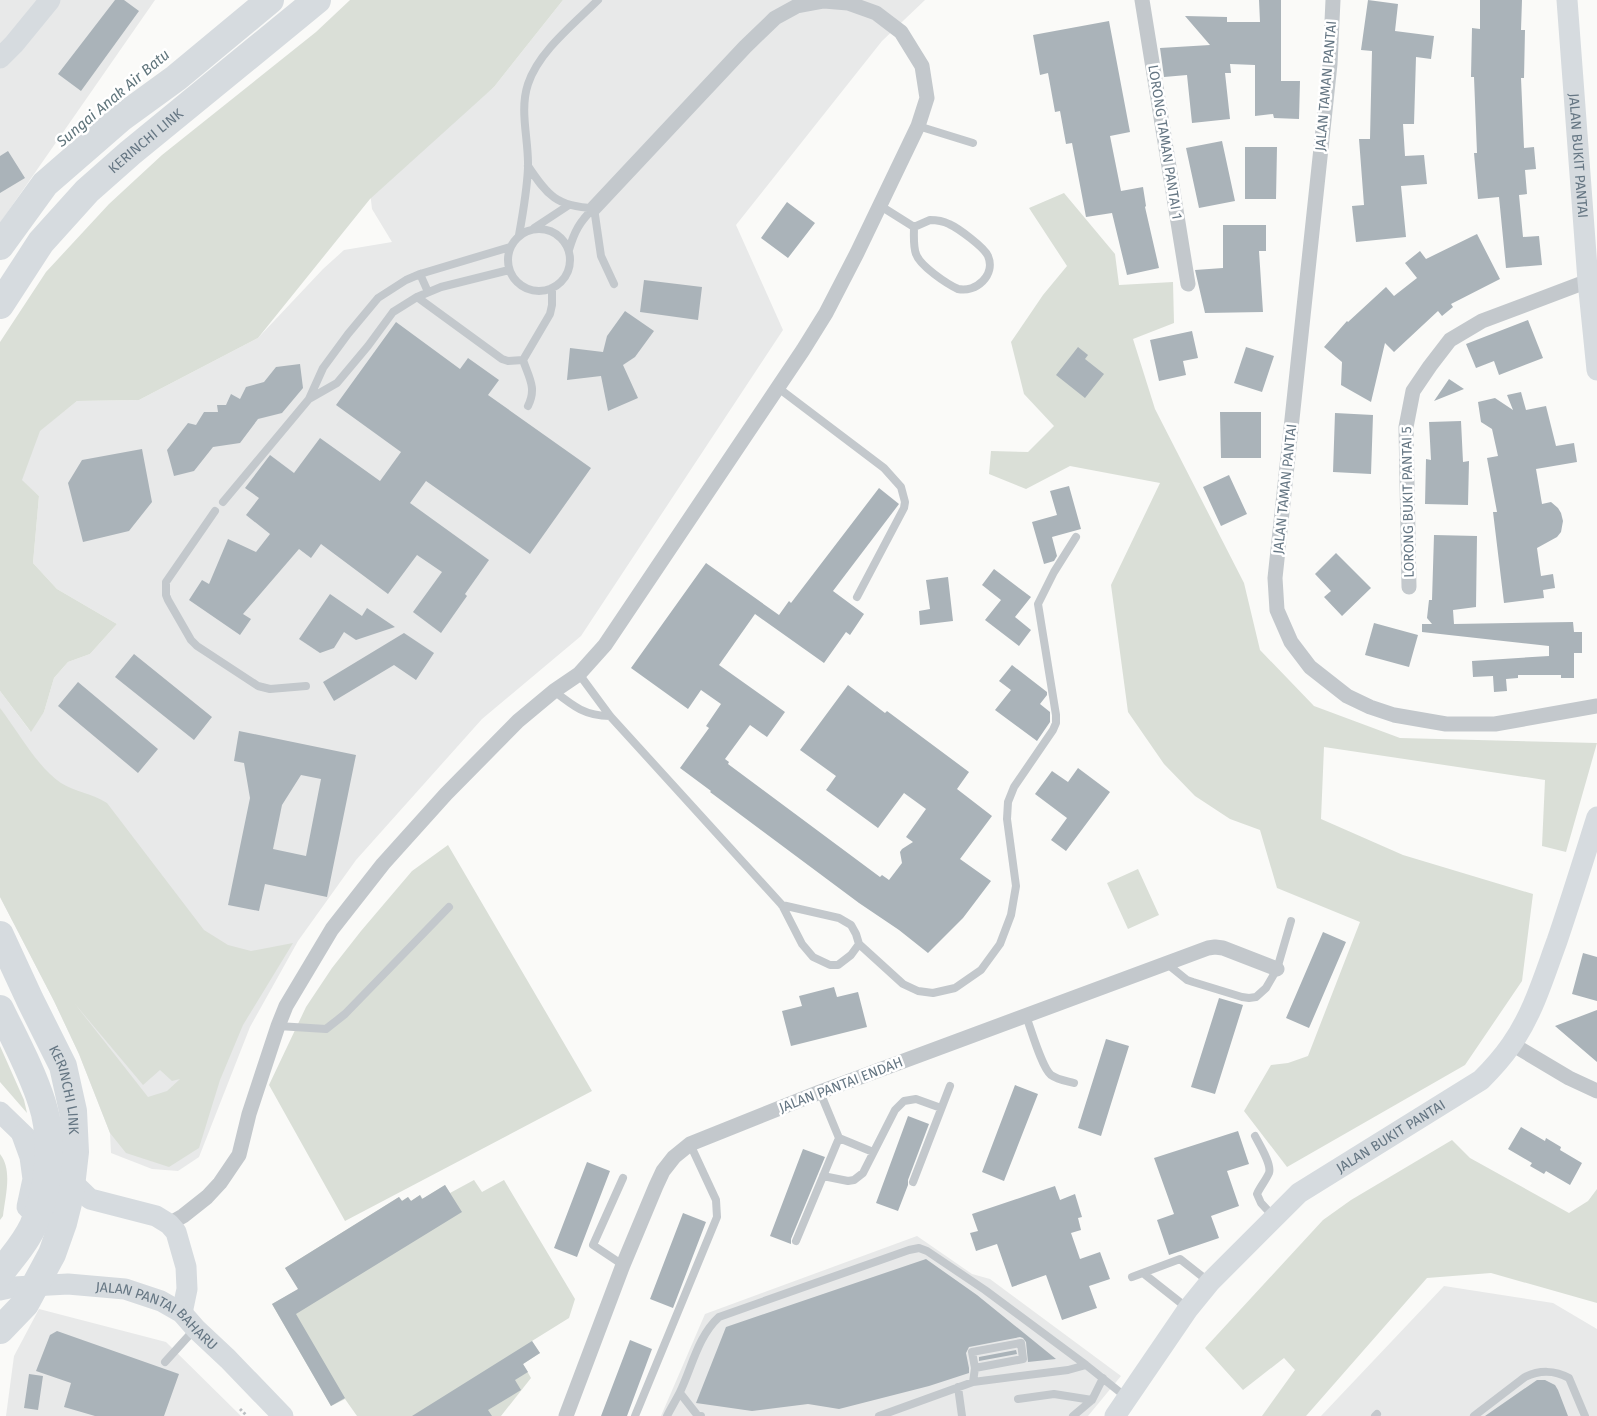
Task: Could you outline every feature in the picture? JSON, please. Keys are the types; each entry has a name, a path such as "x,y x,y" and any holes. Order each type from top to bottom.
{"highway":[{"path":"0,246 45,184 121,118 176,78 270,0"},
{"name":"KERINCHI LINK","path":"0,305 41,242 86,191 317,0"},
{"name":"KERINCHI LINK","path":"0,935 62,1066 73,1111 74,1152 70,1195 52,1254"},
{"name":"KERINCHI LINK","path":"0,1009 33,1078 43,1105 49,1135 46,1181 42,1203 33,1228 14,1256 0,1272"},
{"path":"0,1315 52,1254"},
{"path":"0,1330 25,1304 52,1254"}],"street":[{"path":"0,58 50,0"},
{"name":"LORONG TAMAN PANTAI 1","path":"1142,0 1188,284"},
{"name":"JALAN TAMAN PANTAI","path":"1333,0 1330,64 1275,578 1277,610 1290,642 1310,667 1347,696 1370,707 1394,715 1446,724 1496,724 1597,706"},
{"name":"JALAN BUKIT PANTAI","path":"1567,0 1588,281 1595,330 1597,370"},
{"path":"169,1224 183,1216 207,1196 220,1183 239,1155 249,1114 286,1006 332,929 383,864 446,794 518,722 554,691 578,674 605,645 826,313 918,126 927,98 922,66 901,32 876,13 848,3 824,1 797,6 775,18 745,47 594,208"},
{"name":"LORONG BUKIT PANTAI 5","path":"1409,587 1406,428 1413,391 1450,340 1482,321 1588,281"},
{"name":"JALAN BUKIT PANTAI","path":"1115,1416 1188,1309 1210,1282 1299,1193 1481,1080 1498,1062 1512,1044 1528,1017 1540,988 1573,894 1597,817"},
{"name":"JALAN PANTAI ENDAH","path":"566,1416 623,1265 663,1172 674,1157 690,1144 820,1092 1208,948 1223,948 1276,969"},
{"path":"1512,1044 1569,1078 1597,1091"},
{"path":"0,1112 90,1199"},
{"path":"4,1249 25,1218 33,1179 30,1157 21,1132"},
{"path":"25,1218 48,1205 66,1199 90,1199 156,1216 169,1224 176,1232 186,1267 189,1321"},
{"name":"JALAN PANTAI BAHARU","path":"0,1290 14,1287 68,1284 125,1289 162,1301 189,1321 283,1416"}],"lane":[{"path":"519,236 528,166 525,104 528,84 539,63 553,43 598,0"},
{"path":"918,126 973,143"},
{"path":"528,166 542,187 550,195 579,208 594,208"},
{"path":"532,229 550,231 558,236 564,242 570,259 566,276 560,283 542,291 527,288 514,279 509,270 508,255 510,247 519,236 569,205"},
{"path":"880,205 914,227"},
{"path":"568,250 575,231 594,208"},
{"path":"594,208 601,256 614,284"},
{"path":"930,220 942,221 951,225 982,247 990,264 989,271 982,282 971,290 958,290 923,264 916,257 914,227 930,220"},
{"path":"223,502 309,399 323,368 378,298 406,280 420,274 510,247"},
{"path":"309,399 337,383 393,312 417,297 441,287 509,270"},
{"path":"420,274 428,292"},
{"path":"523,360 550,314 552,288"},
{"path":"417,297 502,359 508,361 523,360"},
{"path":"523,360 533,388 528,406"},
{"path":"777,387 884,468 901,487 905,502 904,508 857,597"},
{"path":"215,511 166,582 168,600 191,640 197,646 258,686 270,689 306,686"},
{"path":"782,905 839,918 850,926 856,934 859,944 904,984 918,991 933,993 955,988 981,970 1000,944 1011,915 1016,886 1007,819 1008,802 1014,787 1053,730 1057,720 1038,604 1054,572 1076,537"},
{"path":"578,674 610,716 782,905 802,944 813,957 820,962 838,965 851,955 859,944"},
{"path":"554,691 572,705 596,716 610,716"},
{"path":"278,1026 326,1029 345,1014 449,907"},
{"path":"1166,963 1190,981 1249,998 1256,997 1261,993 1276,969 1291,922"},
{"path":"1026,1016 1044,1066 1050,1074 1058,1079 1074,1083"},
{"path":"913,1182 950,1086"},
{"path":"796,1241 839,1138 820,1092"},
{"path":"824,1176 848,1181 854,1180 863,1173 895,1110 904,1101 916,1099 941,1108"},
{"path":"1255,1136 1270,1167 1269,1174 1257,1194 1261,1203 1274,1218"},
{"path":"839,1138 873,1152"},
{"path":"635,1416 717,1217 716,1200 690,1144"},
{"path":"623,1178 593,1245 623,1265"},
{"path":"667,1416 680,1393 704,1334 719,1317 918,1248 927,1251 985,1290 1127,1398"},
{"path":"1132,1278 1180,1259 1210,1282"},
{"path":"1143,1273 1188,1309"},
{"path":"165,1362 189,1321"},
{"path":"973,1382 975,1368 972,1352 1021,1343 1023,1359 975,1368"},
{"path":"879,1416 973,1382 1068,1370 1086,1365"},
{"path":"1474,1416 1525,1377 1540,1371 1563,1374 1569,1378 1585,1416"},
{"path":"1073,1416 1092,1400 1103,1378"},
{"path":"958,1387 962,1416"},
{"path":"680,1393 698,1416"},
{"path":"1018,1399 1054,1394 1092,1400"}],"path":[{"path":"240,1409 248,1416"}],"shaded area":[{"path":"0,0 155,0 0,223"},
{"path":"350,0 563,0 494,87 370,199 258,338 139,400 77,401 40,431 22,480 39,496 33,563 57,589 117,624 90,654 68,662 54,678 44,712 31,732 0,691 0,342 46,272 109,204 162,155 316,32"},
{"path":"563,0 925,0 882,41 736,225 783,330 581,636 482,719 356,860 298,941 250,1027 199,1157 178,1171 152,1169 111,1153 110,1133 79,1054 0,897 0,691 30,731 44,712 54,678 68,662 90,654 117,624 57,589 33,563 39,496 21,480 39,431 77,401 139,400 258,338 323,269 344,250 392,242 372,209 370,192 494,87"},
{"path":"1064,193 1115,254 1119,285 1173,282 1174,323 1133,339 1155,409 1244,583 1260,650 1314,706 1400,738 1597,743 1566,852 1542,846 1545,780 1324,747 1321,819 1403,855 1533,894 1522,981 1465,1065 1287,1167 1244,1111 1271,1065 1288,1063 1308,1056 1360,922 1277,888 1260,830 1230,819 1195,796 1164,764 1128,712 1111,585 1160,483 1070,466 1026,489 989,474 991,451 1028,452 1054,426 1024,394 1011,342 1043,295 1067,266 1029,208"},
{"path":"0,708 36,758 52,776 66,786 107,803 204,930 228,945 251,951 293,943 243,1025 220,1080 199,1148 169,1167 126,1153 110,1133 79,1054 0,897","holes":["75,1004 143,1085 160,1070 172,1081 180,1079 167,1091 148,1097"]},
{"path":"448,845 592,1091 345,1221 269,1085 306,1007 332,968 412,871"},
{"path":"1138,869 1159,915 1128,929 1107,883"},
{"path":"0,1046 24,1100 27,1113 0,1082"},
{"path":"1452,1140 1470,1158 1569,1213 1588,1201 1597,1189 1597,1303 1491,1273 1427,1278 1306,1416 1262,1416 1295,1370 1284,1358 1243,1390 1205,1348 1323,1220 1351,1200"},
{"path":"0,1154 4,1160 7,1176 3,1216 0,1220"},
{"path":"474,1180 482,1192 504,1180 575,1299 569,1318 532,1341 540,1353 523,1364 531,1378 501,1416 357,1416 345,1399 331,1406 272,1304 299,1289 285,1268 399,1197 402,1201 408,1197 411,1201 420,1195 423,1199 445,1185 450,1193"},
{"path":"917,1236 972,1274 990,1279 1121,1376 1088,1416 661,1416 705,1314"},
{"path":"1444,1286 1553,1303 1597,1329 1597,1416 1321,1416"},
{"path":"39,1309 166,1342 241,1416 6,1416 14,1356"}],"building":[{"path":"115,0 124,0 139,11 81,91 58,74"},
{"path":"1259,0 1281,0 1281,81 1300,81 1299,119 1274,118 1273,114 1255,116 1255,65 1230,64 1231,73 1225,73 1230,119 1192,123 1187,75 1164,77 1160,48 1210,45 1185,16 1227,17 1227,22 1260,22"},
{"path":"1368,0 1398,4 1395,31 1434,36 1431,59 1416,57 1414,124 1403,124 1405,156 1424,155 1427,184 1401,186 1406,237 1356,242 1352,206 1364,205 1359,139 1370,139 1372,51 1361,50"},
{"path":"1480,0 1522,0 1521,30 1525,30 1524,78 1521,78 1524,148 1534,147 1536,169 1525,170 1527,194 1519,195 1523,237 1539,236 1542,265 1506,268 1499,197 1478,199 1474,153 1477,153 1474,77 1471,77 1472,28 1480,29"},
{"path":"1109,21 1130,132 1110,136 1121,191 1143,187 1145,207 1159,268 1127,275 1112,213 1086,217 1072,143 1066,144 1060,111 1055,112 1048,73 1040,75 1033,35"},
{"path":"1222,141 1235,201 1199,208 1186,148"},
{"path":"1245,147 1277,147 1276,199 1245,199"},
{"path":"8,151 25,178 0,193 0,156"},
{"path":"787,202 815,223 788,258 761,238"},
{"path":"1223,225 1266,225 1266,251 1259,251 1263,312 1205,313 1195,270 1223,268"},
{"path":"1477,234 1500,279 1451,304 1453,307 1442,316 1438,311 1394,352 1385,343 1371,402 1341,385 1342,362 1324,347 1347,321 1386,287 1394,296 1417,278 1405,263 1420,251 1426,259"},
{"path":"644,280 702,287 698,320 640,312"},
{"path":"625,311 654,331 635,357 623,365 638,398 608,411 601,376 567,380 570,348 603,352 607,336"},
{"path":"1528,320 1543,358 1499,375 1494,361 1476,368 1466,344"},
{"path":"396,322 460,369 468,358 499,380 488,395 591,468 530,554 426,481 410,503 489,560 441,633 413,612 442,572 417,555 388,594 321,544 311,558 299,549 243,614 251,619 240,635 189,600 202,580 209,584 228,539 256,552 270,534 246,515 259,498 245,488 270,455 294,473 320,438 380,481 401,452 336,405"},
{"path":"1192,331 1198,358 1183,361 1186,375 1159,381 1150,340"},
{"path":"1078,347 1088,355 1085,359 1104,374 1085,398 1056,375"},
{"path":"1246,347 1274,356 1262,392 1234,383"},
{"path":"300,364 303,388 282,413 258,419 240,443 213,447 194,471 174,476 167,450 188,423 196,425 204,412 218,412 217,405 226,405 231,394 240,399 246,387 264,382 276,367"},
{"path":"1449,379 1464,389 1434,401"},
{"path":"1521,392 1526,410 1546,406 1556,446 1574,443 1577,462 1536,469 1542,504 1551,502 1558,508 1563,521 1561,532 1557,537 1537,548 1541,576 1553,574 1555,588 1543,590 1544,598 1504,603 1493,512 1497,512 1487,458 1498,456 1492,429 1481,422 1478,402 1495,398 1513,410 1507,395"},
{"path":"1220,412 1261,412 1261,458 1221,458"},
{"path":"1335,413 1373,415 1371,474 1333,472"},
{"path":"1461,421 1463,462 1469,461 1468,505 1425,504 1426,459 1431,460 1429,422"},
{"path":"142,449 152,502 129,531 83,542 68,483 82,460"},
{"path":"1229,475 1247,514 1221,526 1203,487"},
{"path":"1069,486 1081,529 1052,537 1057,556 1054,561 1044,564 1032,522 1057,515 1050,491"},
{"path":"879,488 899,504 833,591 864,614 850,635 846,632 824,663 755,614 719,665 785,712 767,737 750,725 725,759 729,762 728,764 880,877 882,875 889,880 902,863 900,852 913,842 906,837 926,809 904,793 878,828 826,790 836,776 800,750 848,685 885,713 887,711 969,772 957,789 992,816 960,859 991,881 963,918 928,953 680,768 709,728 706,726 721,704 701,690 688,709 631,668 706,563 779,615 789,601 791,603"},
{"path":"1434,535 1477,536 1476,607 1453,610 1454,624 1573,622 1574,632 1582,632 1582,653 1574,653 1574,678 1561,678 1561,675 1518,675 1518,678 1506,679 1507,691 1494,692 1493,676 1473,677 1472,661 1549,656 1549,646 1422,632 1422,624 1432,624 1427,618 1429,600 1432,600"},
{"path":"1336,553 1371,588 1342,616 1324,597 1331,591 1315,574"},
{"path":"994,569 1031,597 1015,617 1031,630 1019,646 985,620 1001,600 982,585"},
{"path":"948,577 953,621 920,625 919,611 930,609 926,580"},
{"path":"330,594 362,616 367,608 395,627 356,640 344,632 334,648 320,653 299,639"},
{"path":"1374,623 1418,635 1409,667 1365,655"},
{"path":"404,633 434,653 416,680 394,665 334,701 323,682"},
{"path":"134,654 212,717 194,740 115,677"},
{"path":"1012,665 1047,692 1047,695 1040,704 1050,712 1050,722 1037,741 995,710 1011,690 999,681"},
{"path":"78,682 158,749 138,773 58,706"},
{"path":"239,731 356,755 327,897 265,884 259,911 228,905 250,798 244,763 234,761","holes":["301,775 321,779 306,856 273,849 282,805"]},
{"path":"1078,768 1110,792 1066,851 1051,840 1067,818 1035,794 1052,771 1068,782"},
{"path":"1323,932 1346,942 1309,1028 1286,1018"},
{"path":"1583,953 1597,957 1597,1001 1572,994"},
{"path":"834,987 837,997 858,992 867,1027 791,1046 782,1011 802,1006 799,996"},
{"path":"1219,998 1243,1005 1215,1094 1191,1087"},
{"path":"1597,1010 1597,1062 1555,1026"},
{"path":"1106,1039 1129,1046 1101,1136 1078,1128"},
{"path":"1015,1085 1038,1094 1004,1181 982,1172"},
{"path":"908,1116 929,1124 898,1211 876,1203"},
{"path":"1521,1127 1545,1141 1546,1138 1561,1147 1560,1150 1582,1163 1570,1185 1546,1171 1544,1174 1530,1166 1532,1163 1508,1149"},
{"path":"1238,1131 1249,1164 1227,1171 1239,1206 1211,1216 1219,1238 1169,1255 1157,1220 1174,1214 1154,1158"},
{"path":"803,1149 825,1157 791,1239 791,1244 770,1236"},
{"path":"587,1162 610,1171 577,1257 554,1248"},
{"path":"445,1185 462,1212 296,1314 345,1398 331,1406 272,1304 298,1289 285,1268 399,1197 402,1201 408,1197 411,1201 420,1195 422,1199"},
{"path":"1055,1186 1060,1200 1075,1194 1082,1217 1078,1218 1081,1230 1071,1233 1080,1259 1100,1252 1110,1279 1089,1286 1097,1308 1062,1320 1046,1275 1012,1287 997,1244 976,1251 970,1233 978,1231 972,1214"},
{"path":"683,1213 706,1222 673,1308 650,1299"},
{"path":"926,1259 977,1295 1056,1359 1028,1362 1026,1342 1020,1337 969,1347 966,1353 969,1373 929,1386 839,1409 808,1404 752,1411 696,1403 726,1327"},
{"path":"57,1331 179,1374 164,1416 95,1416 64,1407 71,1383 36,1371 50,1335"},
{"path":"630,1340 652,1349 627,1416 601,1416"},
{"path":"532,1341 540,1353 523,1364 528,1372 515,1380 521,1390 488,1410 492,1416 412,1416"},
{"path":"1016,1350 1017,1354 979,1361 979,1357"},
{"path":"29,1374 43,1376 38,1410 24,1408"},
{"path":"1537,1380 1545,1380 1555,1385 1568,1416 1485,1416"}],"water label":[{"name":"Sungai Anak Air Batu","path":"113,98"}]}
